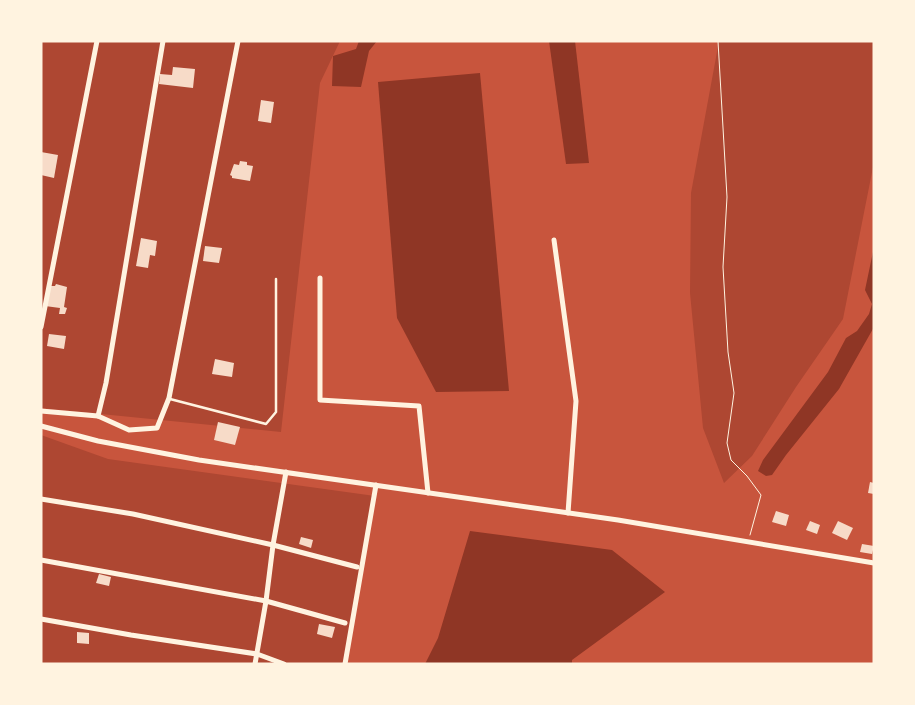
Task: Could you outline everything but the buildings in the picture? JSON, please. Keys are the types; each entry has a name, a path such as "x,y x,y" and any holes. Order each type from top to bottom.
{"street":[{"path":"41,327 97,41"},
{"path":"98,416 106,382 162,41"},
{"path":"41,411 98,416 129,430 157,428 169,398 238,41"},
{"path":"554,240 576,400 568,513"},
{"path":"320,278 320,400 419,406 428,493"},
{"path":"41,426 98,441 199,460 568,513 874,563"},
{"path":"255,664 286,472"},
{"path":"345,664 376,485"},
{"path":"41,500 133,514 273,545 358,567"},
{"path":"41,560 266,602 345,623"},
{"path":"41,619 132,636 257,654 284,664"}],"lane":[{"path":"169,398 266,424 276,412 276,279"}],"path":[{"path":"718,41 727,197 723,267 728,352 734,393 727,443 731,460 747,476 761,495 748,541"}],"shaded area":[{"path":"41,41 340,41 320,83 281,432 41,408"},
{"path":"359,41 377,41 369,51 361,87 332,86 333,56 356,49"},
{"path":"549,41 575,41 589,163 566,164"},
{"path":"719,41 874,41 874,162 843,319 796,387 752,456 724,483 703,428 690,293 691,193"},
{"path":"480,73 509,391 436,392 397,318 378,82"},
{"path":"874,247 874,327 839,389 772,475 766,476 758,471 763,460 828,372 846,338 857,331 869,314 872,304 865,290"},
{"path":"41,435 108,459 375,496 347,664 41,664"},
{"path":"470,531 612,550 665,592 572,660 572,664 425,664 438,638"}]}
